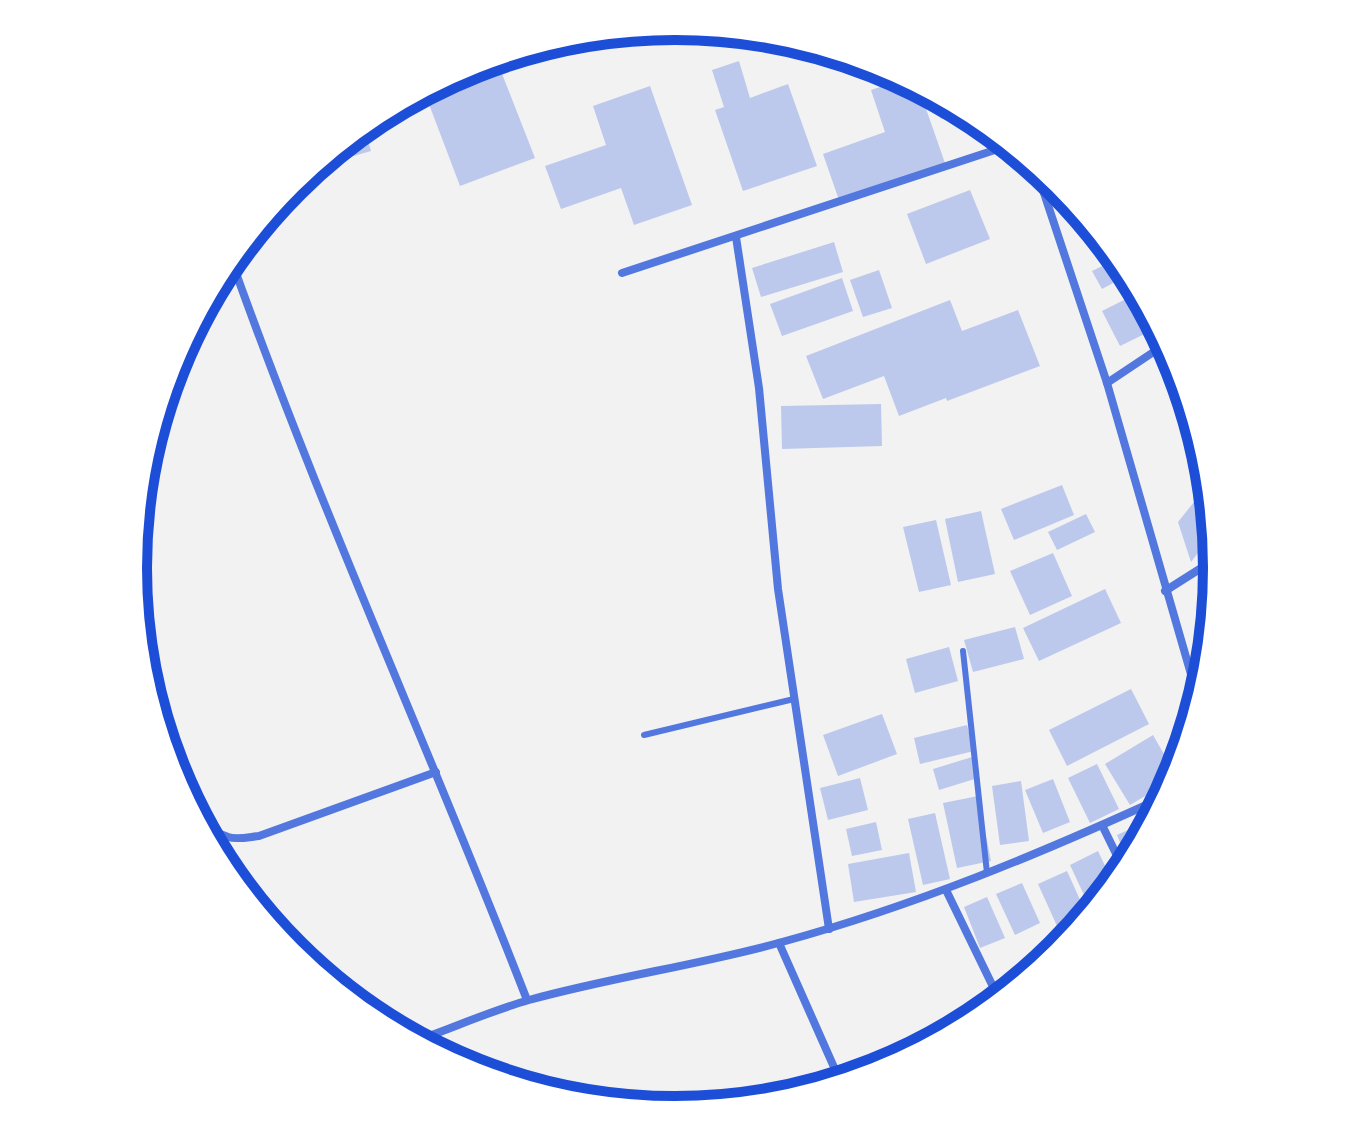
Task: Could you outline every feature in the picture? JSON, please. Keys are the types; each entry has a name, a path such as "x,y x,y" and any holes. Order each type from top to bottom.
{"street":[{"path":"622,273 997,149"},
{"path":"1043,189 1107,383 1192,680"},
{"path":"736,237 757,374 776,575 829,929"},
{"path":"236,274 263,349 469,848 527,1000"},
{"path":"1107,383 1156,350"},
{"path":"1165,591 1204,566"},
{"path":"219,834 230,838 259,836 436,772"},
{"path":"430,1036 527,1000 829,929 946,890 1148,804"},
{"path":"1102,825 1118,857"},
{"path":"946,890 995,990"},
{"path":"779,943 836,1072"}],"lane":[{"path":"963,651 987,873"},
{"path":"644,735 794,699"}],"building":[{"path":"739,61 750,98 788,84 817,166 743,191 715,110 724,107 712,70"},
{"path":"501,70 535,158 460,186 428,102"},
{"path":"888,85 924,103 945,163 839,200 823,154 885,132 871,90"},
{"path":"650,86 692,205 634,225 621,188 561,209 545,166 606,145 593,106"},
{"path":"937,109 948,116 941,119"},
{"path":"368,139 371,151 341,160"},
{"path":"970,190 990,239 926,264 907,214"},
{"path":"834,242 843,272 761,297 752,268"},
{"path":"1107,264 1118,280 1102,289 1092,271"},
{"path":"879,270 892,308 863,317 850,280"},
{"path":"842,278 853,311 782,336 770,304"},
{"path":"1129,298 1148,333 1120,346 1102,311"},
{"path":"950,300 962,331 1018,310 1040,366 899,416 884,376 823,399 806,356"},
{"path":"881,404 882,446 782,449 781,406"},
{"path":"1062,485 1074,515 1014,540 1001,509"},
{"path":"1198,496 1203,546 1191,562 1178,522"},
{"path":"981,511 995,574 958,582 945,519"},
{"path":"1086,514 1095,532 1057,550 1048,532"},
{"path":"936,520 951,585 919,592 903,527"},
{"path":"1053,553 1072,596 1030,615 1010,571"},
{"path":"1105,589 1121,623 1039,661 1023,628"},
{"path":"1015,627 1024,659 973,672 964,640"},
{"path":"949,647 958,681 915,693 906,659"},
{"path":"1131,689 1149,724 1067,766 1049,730"},
{"path":"882,714 897,754 838,776 823,735"},
{"path":"967,725 974,751 920,764 914,738"},
{"path":"1153,735 1168,761 1155,790 1130,805 1105,764"},
{"path":"972,757 978,778 939,790 933,769"},
{"path":"1097,764 1119,809 1090,823 1068,778"},
{"path":"860,778 868,810 828,820 820,788"},
{"path":"1053,779 1070,822 1043,833 1025,790"},
{"path":"1021,781 1029,841 1000,845 992,786"},
{"path":"978,796 991,861 957,868 943,803"},
{"path":"935,813 950,879 923,885 908,819"},
{"path":"876,822 882,850 852,856 846,829"},
{"path":"1137,826 1123,849 1117,835"},
{"path":"1098,851 1108,872 1087,900 1070,865"},
{"path":"909,853 916,892 854,902 848,864"},
{"path":"1067,871 1083,905 1070,920 1057,926 1038,884"},
{"path":"1022,883 1040,923 1015,935 996,894"},
{"path":"987,897 1005,938 980,948 964,907"}]}
